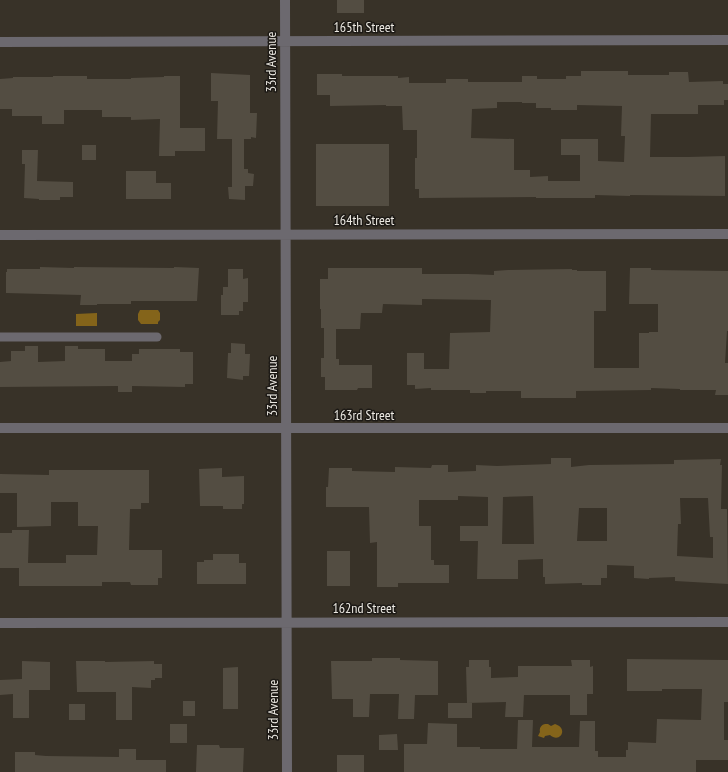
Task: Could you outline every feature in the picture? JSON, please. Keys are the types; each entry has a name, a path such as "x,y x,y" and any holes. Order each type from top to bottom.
{"street":[{"name":"33rd Avenue","path":"285,0 287,772"},
{"name":"165th Street","path":"0,42 728,40"},
{"name":"164th Street","path":"0,235 728,234"},
{"name":"163rd Street","path":"0,428 728,428"},
{"name":"162nd Street","path":"0,623 728,622"}],"lane":[{"path":"0,337 157,337"}],"shaded area":[{"path":"140,310 158,310 160,313 160,320 158,324 141,324 138,320"},
{"path":"97,313 97,326 76,326 76,314"},
{"path":"545,724 551,726 555,724 559,726 562,729 562,734 560,737 557,738 550,735 545,736 544,738 538,736 542,725"}],"building":[{"path":"337,0 364,0 364,13 337,13"},
{"path":"581,71 628,71 628,75 669,75 669,72 688,72 689,82 723,81 723,84 728,84 728,100 724,100 724,105 698,105 698,114 651,114 650,157 725,156 725,196 595,195 595,198 419,198 419,189 415,189 417,130 403,130 402,106 330,106 330,95 317,95 317,74 342,74 342,76 398,76 398,78 409,77 409,83 446,83 446,79 468,79 468,82 522,82 522,76 537,76 537,79 566,79 566,76 581,76","holes":["497,102 536,103 536,108 551,108 551,110 577,110 577,105 622,106 621,136 625,136 624,162 598,161 598,139 561,139 561,155 580,155 580,181 548,181 548,176 530,177 530,170 514,170 514,139 471,138 472,109 497,108"]},
{"path":"211,73 250,75 250,113 257,113 256,138 251,137 251,139 244,139 244,169 248,169 248,173 254,174 253,186 245,186 245,200 229,199 228,187 232,187 232,139 217,139 218,101 211,101"},
{"path":"87,76 87,79 131,79 180,76 180,128 205,128 205,151 175,151 175,156 159,156 160,119 131,120 131,117 102,117 102,110 64,110 64,124 42,124 42,116 12,116 12,109 0,109 0,79 13,77"},
{"path":"316,144 389,144 389,206 316,206"},
{"path":"82,145 96,145 96,160 82,160"},
{"path":"22,150 38,150 37,181 73,182 73,197 60,197 60,200 24,198 25,164 22,164"},
{"path":"126,171 156,171 156,183 171,183 171,199 126,199"},
{"path":"40,267 199,268 197,301 131,301 131,304 80,305 81,295 6,293 7,269 40,269"},
{"path":"328,268 422,268 422,274 494,275 494,271 508,270 572,269 577,271 606,271 606,311 594,311 594,368 639,368 639,333 658,332 658,304 629,304 630,268 651,268 651,270 728,271 728,331 725,363 728,363 728,395 715,395 716,390 651,388 651,390 576,391 576,398 521,398 521,391 486,391 486,393 470,393 470,390 431,390 431,388 415,389 415,385 407,385 407,353 424,353 424,369 449,369 450,333 490,332 491,300 422,299 422,305 383,304 382,313 361,313 360,329 336,329 336,359 339,359 339,365 372,365 372,388 358,388 357,390 325,390 325,377 321,377 321,358 324,358 324,328 321,328 320,279 328,279"},
{"path":"228,269 243,269 243,279 248,278 248,302 243,302 243,311 239,311 239,315 221,315 221,295 223,295 223,287 228,287"},
{"path":"231,343 245,344 245,354 250,354 249,376 243,376 243,380 227,378 228,353 231,353"},
{"path":"25,346 38,346 38,362 65,361 65,346 78,346 78,349 105,349 105,361 132,361 132,354 139,354 139,349 180,349 180,352 193,352 193,384 185,384 185,387 132,386 132,392 118,392 118,386 0,387 0,362 11,361 11,351 25,351"},
{"path":"551,458 571,458 571,467 589,465 674,464 674,460 721,459 721,509 727,509 728,584 675,581 675,577 649,579 634,578 634,566 607,565 607,578 601,578 601,585 582,585 582,583 545,584 545,577 543,577 543,559 518,560 518,579 477,579 478,541 460,541 460,526 488,526 488,497 458,496 458,500 419,500 419,526 431,526 431,560 434,560 434,565 449,565 449,583 398,583 398,587 377,587 377,542 370,543 369,507 326,507 326,487 328,487 329,468 352,468 352,471 395,472 395,467 431,468 432,465 448,465 448,472 476,471 476,465 497,466 551,464","holes":["533,496 534,544 502,544 503,497","680,498 708,498 710,537 713,537 713,558 677,556 678,524 681,524","579,508 607,508 607,541 577,541"]},
{"path":"222,468 222,477 244,476 244,504 242,504 242,509 223,509 223,506 200,506 199,469"},
{"path":"49,470 149,470 149,503 141,503 141,509 130,509 129,550 162,550 162,578 158,578 158,585 131,585 130,582 102,582 102,586 19,586 19,568 0,568 0,533 12,533 12,530 29,530 28,563 66,563 66,555 97,555 98,526 78,526 78,502 51,502 51,526 17,527 17,493 0,493 0,474 49,475"},
{"path":"327,551 350,551 350,586 327,586"},
{"path":"213,554 239,554 239,563 246,563 246,584 197,584 197,562 213,560"},
{"path":"372,658 400,658 400,660 438,661 438,695 415,695 414,719 398,719 399,694 370,694 369,717 353,717 353,699 332,699 331,661 372,661"},
{"path":"627,659 728,660 728,702 724,702 724,740 728,740 728,760 696,760 696,772 404,772 404,744 427,744 428,723 457,724 457,747 480,747 480,749 517,749 518,720 533,720 532,747 579,747 580,721 595,721 595,751 598,751 598,757 626,757 628,742 656,743 657,719 701,720 702,689 627,691"},
{"path":"469,660 489,660 489,667 491,667 491,678 518,677 518,666 572,666 571,660 590,660 590,667 593,666 593,694 587,694 587,715 570,715 570,695 524,695 523,717 505,717 506,702 467,703 466,667 469,667"},
{"path":"22,661 50,662 50,690 29,690 29,718 13,718 13,694 0,695 0,680 22,679"},
{"path":"76,661 154,661 154,664 162,664 162,678 155,678 155,680 151,680 151,688 132,687 132,720 116,720 116,692 77,692"},
{"path":"238,667 238,709 223,709 223,668"},
{"path":"183,701 195,701 195,716 183,716"},
{"path":"448,703 472,703 472,718 448,718"},
{"path":"69,704 85,704 85,720 69,720"},
{"path":"170,724 187,724 187,743 170,743"},
{"path":"397,734 398,750 379,750 379,735"},
{"path":"197,745 219,745 220,748 244,748 243,772 196,772"},
{"path":"119,749 136,749 136,760 166,760 166,772 15,772 15,752 35,752 35,755 46,756 119,757"},
{"path":"337,755 364,755 364,772 337,772"}]}
